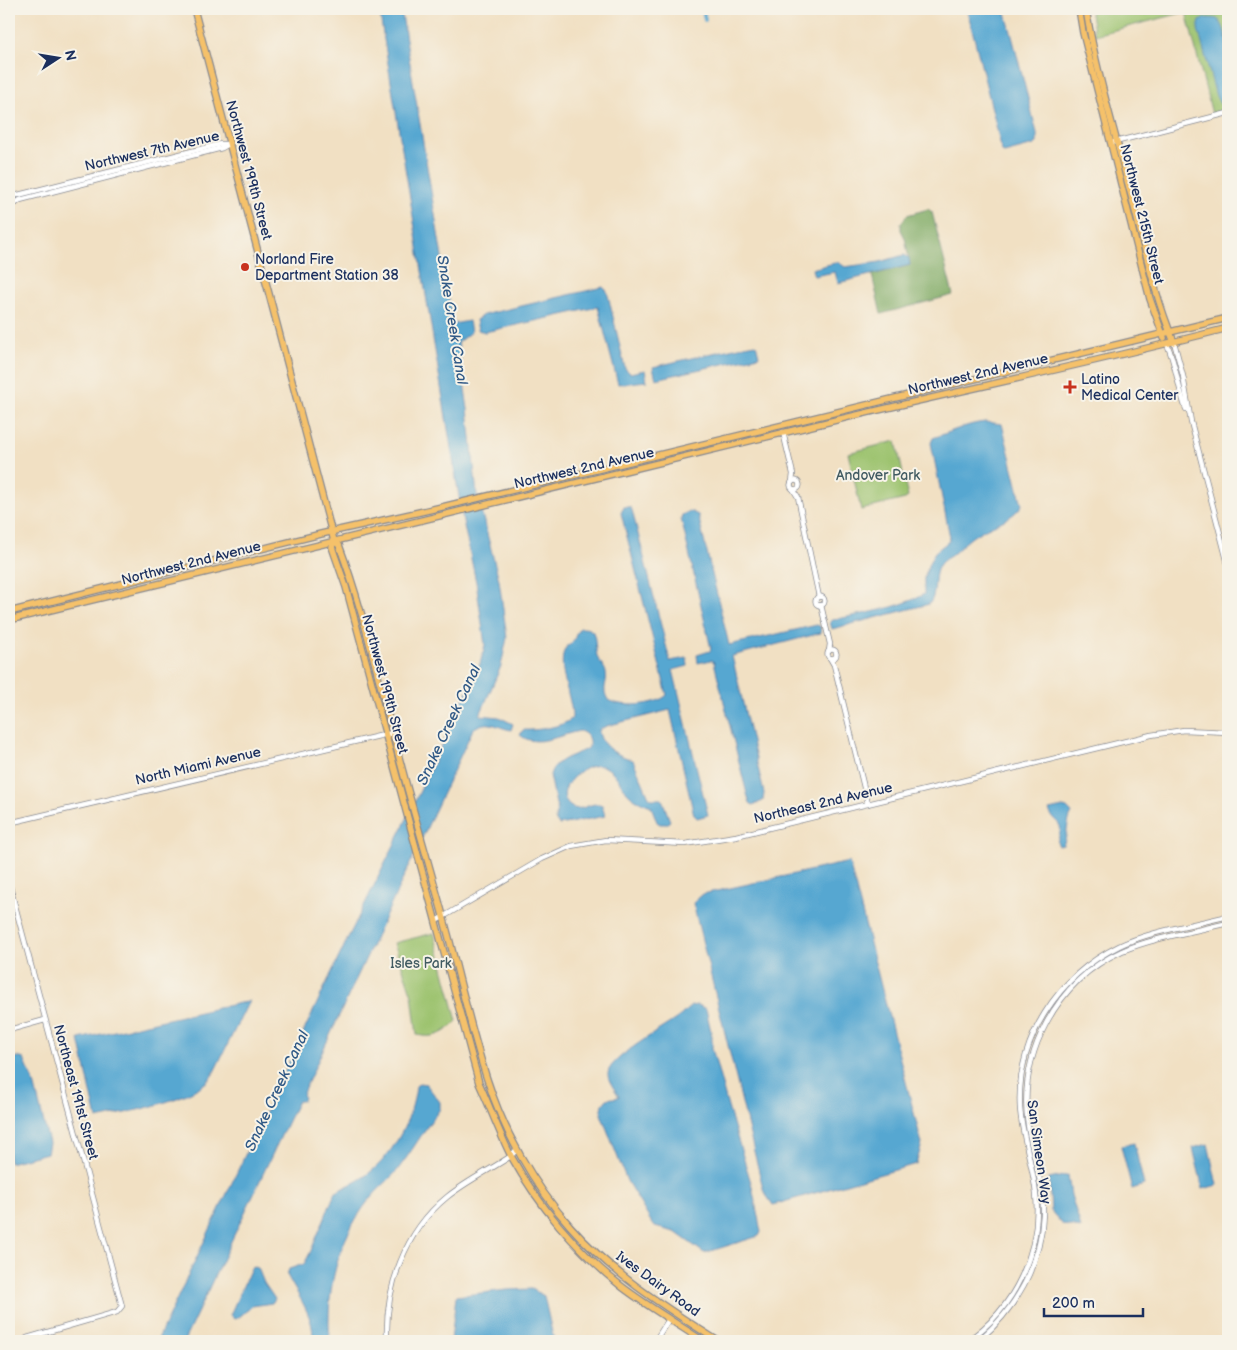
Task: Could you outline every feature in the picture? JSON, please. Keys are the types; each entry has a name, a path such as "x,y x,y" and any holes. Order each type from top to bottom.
{"main road":[{"name":"Northwest 199th Street","path":"194,9 331,532 334,541 339,545 354,587 474,1035"},
{"name":"Northwest 215th Street","path":"1079,9 1083,33 1157,293 1174,342"},
{"name":"Northwest 215th Street","path":"1086,9 1139,254 1152,306 1167,344"},
{"path":"1139,254 1146,253"},
{"name":"Northwest 2nd Avenue","path":"9,612 331,532 1228,318"},
{"name":"Northwest 2nd Avenue","path":"9,620 783,433 1167,344 1228,328"},
{"name":"Northwest 199th Street","path":"334,541 332,547 346,587 384,734 418,851 468,1040"},
{"name":"Ives Dairy Road","path":"474,1035 487,1080 504,1122 517,1149 549,1200 571,1227 606,1263 673,1312 718,1341"},
{"name":"Ives Dairy Road","path":"468,1040 479,1083 511,1156 543,1204 567,1234 594,1262 622,1286 703,1341"},
{"path":"669,1319 673,1312"}],"street":[{"path":"1114,142 1228,113"},
{"name":"Northwest 7th Avenue","path":"19,198 14,194 10,199 15,203 19,198 222,148 229,144"},
{"name":"Northwest 215th Street","path":"1174,342 1183,376 1191,422 1228,564"},
{"name":"Northwest 215th Street","path":"1167,344 1171,352 1181,396 1191,422"},
{"path":"782,425 794,481 800,484 796,488 797,495 819,597 823,597 825,600 821,606 831,650 836,653 833,658 834,665 868,804"},
{"path":"794,481 790,486 796,488"},
{"path":"831,650 827,655 833,658"},
{"name":"Northeast 2nd Avenue","path":"436,922 542,859 572,846 606,840 685,844 736,836 1151,735 1184,730 1228,732"},
{"name":"North Miami Avenue","path":"9,823 392,733"},
{"name":"Northeast 191st Street","path":"9,883 44,1020 122,1306 117,1312 27,1340"},
{"name":"San Simeon Way","path":"967,1341 990,1323 1006,1303 1023,1273 1031,1251 1035,1230 1036,1195 1021,1122 1021,1082 1028,1049 1037,1025 1059,992 1077,973 1104,954 1125,943 1146,936 1228,916"},
{"name":"San Simeon Way","path":"978,1341 993,1328 1012,1306 1029,1275 1037,1251 1041,1230 1043,1196 1028,1125 1027,1083 1032,1058 1045,1024 1053,1010 1076,983 1092,969 1122,952 1148,942 1228,923"},
{"path":"9,1030 44,1020"},
{"path":"387,1341 388,1302 394,1277 414,1234 430,1213 445,1198 511,1156 517,1149"},
{"path":"655,1341 669,1319"}],"green space":[{"path":"1090,9 1228,9 1228,110 1212,114 1186,12 1095,35"},
{"path":"928,209 932,212 953,295 881,314 872,275 910,265 901,223 907,215"},
{"name":"Andover Park","path":"896,441 908,497 861,510 848,453"},
{"name":"Isles Park","path":"434,933 457,1021 439,1034 423,1036 417,1035 412,995 394,943"}],"water":[{"name":"Snake Creek Canal","path":"379,9 401,9 453,324 469,321 471,332 458,342 468,409 477,495 499,580 507,638 501,666 480,715 499,717 513,724 511,730 492,724 483,724 473,729 302,1095 304,1097 302,1101 298,1101 289,1119 184,1341 157,1341 480,664 485,645"},
{"path":"967,9 1005,9 1037,133 1037,143 1034,145 1002,152"},
{"path":"1205,18 1217,19 1222,24 1225,33 1228,58 1228,103 1220,104 1216,96 1198,29 1200,21"},
{"path":"904,255 909,258 910,265 838,283 835,272 814,276 812,269 838,262 845,267 880,262"},
{"path":"603,287 607,291 625,368 630,373 645,370 647,381 618,384 598,307 485,332 478,330 476,320 483,315"},
{"path":"756,344 759,356 656,379 653,367"},
{"path":"985,422 1002,424 1022,505 1008,518 972,537 943,561 935,577 934,594 929,604 832,629 830,622 833,620 892,607 924,594 924,578 929,563 935,552 949,541 950,537 931,443 933,438 965,426"},
{"path":"624,507 630,507 632,510 670,661 687,658 688,666 673,670 708,815 697,818 694,815 670,710 606,726 599,730 599,733 601,739 608,747 633,760 649,797 652,799 662,799 670,821 666,824 657,822 651,806 631,796 615,775 607,768 595,766 587,768 572,778 564,793 565,800 570,806 578,809 594,804 602,805 605,816 559,825 555,820 557,809 550,775 561,761 589,747 588,737 580,731 541,741 526,739 520,735 523,730 556,726 572,718 562,665 565,649 573,641 580,628 586,628 593,632 597,656 606,673 605,692 608,700 614,703 639,705 655,702 667,695 621,513"},
{"path":"690,511 698,515 729,645 817,625 820,626 821,633 732,656 764,793 763,801 753,805 750,803 747,794 714,662 711,660 698,663 697,655 711,649 681,518 682,515"},
{"path":"1063,807 1072,813 1065,841 1063,845 1059,846 1057,842 1060,826 1049,810"},
{"path":"849,862 922,1144 916,1164 773,1205 764,1192 693,903 703,894"},
{"path":"249,1001 213,1074 205,1083 193,1091 161,1104 97,1119 79,1039"},
{"path":"697,1005 706,1009 712,1036 712,1048 752,1186 761,1232 759,1236 704,1253 675,1232 655,1227 627,1181 601,1114 603,1104 607,1099 619,1097 608,1076 611,1066 628,1051 680,1016 691,1006"},
{"path":"17,1057 24,1059 34,1083 49,1143 47,1153 9,1163 9,1059"},
{"path":"419,1083 426,1084 440,1102 440,1109 396,1172 375,1193 358,1215 342,1249 332,1285 329,1322 330,1341 312,1341 313,1333 309,1316 287,1275 289,1269 304,1264 335,1193 373,1170 391,1150 405,1125 414,1099 416,1086"},
{"path":"1134,1143 1144,1185 1132,1189 1121,1146"},
{"path":"1208,1144 1217,1185 1203,1189 1193,1148"},
{"path":"1068,1175 1071,1195 1081,1228 1063,1225 1051,1211 1049,1179"},
{"path":"251,1268 258,1268 264,1283 275,1299 272,1303 252,1306 238,1318 234,1319 230,1315"},
{"path":"532,1289 544,1296 554,1341 451,1341 456,1296"}],"waterway":[{"path":"703,9 705,20"}],"place":[{"name":"Norland Fire Department Station 38","path":"245,267"},
{"name":"Latino Medical Center","path":"1070,387"}]}
